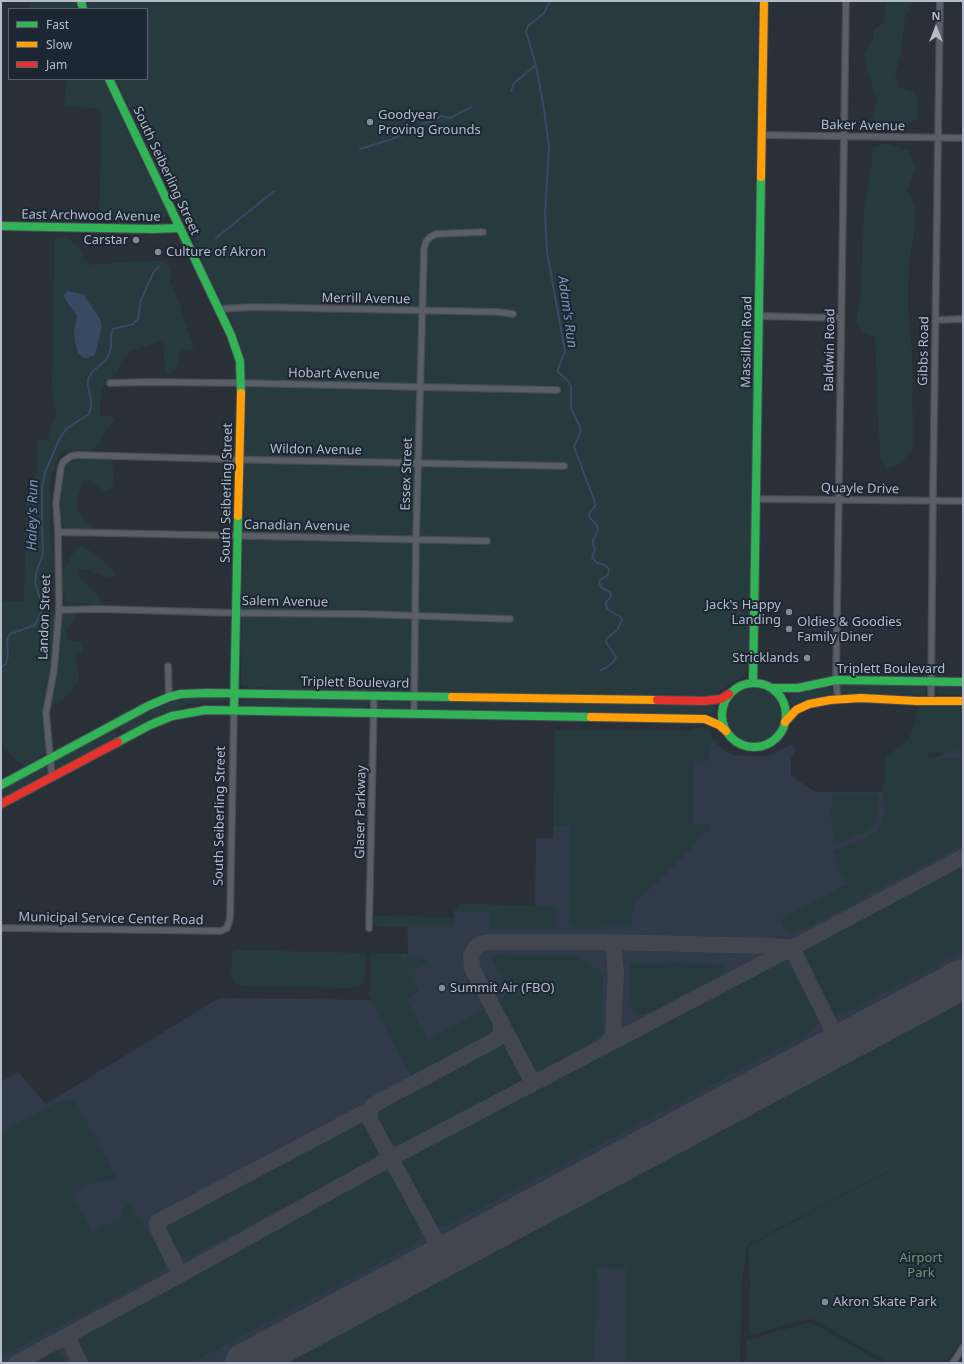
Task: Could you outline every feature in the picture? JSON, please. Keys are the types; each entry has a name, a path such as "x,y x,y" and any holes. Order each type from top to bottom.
{"main road":[{"name":"Massillon Road","path":"753,683 764,1"},
{"name":"South Seiberling Street","path":"109,80 218,308 238,354 240,363 241,383 234,710"},
{"name":"East Archwood Avenue","path":"1,226 153,229 180,228"},
{"name":"Triplett Boulevard","path":"772,688 798,688 836,680 963,682"},
{"path":"726,731 722,722 722,712 724,703 729,694 740,686 753,683 763,684 772,688 780,696 785,706 786,722"},
{"name":"Triplett Boulevard","path":"1,785 148,706 169,697 199,692 704,701 720,699 729,694"},
{"path":"1,804 150,725 172,716 206,710 705,719 715,723 740,744 748,747 758,747 775,739 796,710 809,704 838,699 861,698 963,701"}],"street":[{"name":"Baldwin Road","path":"838,699 836,680 840,500 846,1"},
{"name":"Gibbs Road","path":"931,701 940,1"},
{"name":"Baker Avenue","path":"762,135 963,138"},
{"name":"Essex Street","path":"414,713 416,539 423,310 423,258 425,244 430,237 436,234 483,232"},
{"name":"Merrill Avenue","path":"218,308 423,310 499,312 514,314"},
{"path":"760,316 842,318"},
{"path":"936,320 963,319"},
{"name":"Hobart Avenue","path":"110,383 241,383 557,390"},
{"name":"Wildon Avenue","path":"67,459 71,456 78,455 239,460 564,466"},
{"name":"Landon Street","path":"52,777 46,713 54,670 59,610 56,503 57,489 61,467 67,459"},
{"name":"Quayle Drive","path":"757,499 963,501"},
{"name":"Canadian Avenue","path":"58,532 487,541"},
{"name":"Salem Avenue","path":"59,610 107,609 510,618"},
{"path":"168,666 169,697"},
{"name":"Glaser Parkway","path":"369,928 374,696"},
{"name":"South Seiberling Street","path":"221,931 228,926 230,918 234,710"},
{"name":"Municipal Service Center Road","path":"1,928 221,931"},
{"path":"953,1363 963,1347"}],"shaded area":[{"path":"694,728 707,728 714,741 728,753 734,755 766,756 775,754 782,748 792,745 796,750 791,757 791,776 816,792 882,792 935,758 963,744 963,1131 747,1245 742,1282 698,1363 1,1363 1,1082 18,1072 46,1104 219,998 374,1000 375,954 408,954 407,916 453,918 454,911 460,904 535,906 536,838 553,838 555,730 693,731"}],"green space":[{"path":"30,1 75,1 77,8 30,8"},
{"path":"87,1 758,1 750,658 749,666 745,675 708,697 286,690 264,687 250,688 241,684 245,360 235,330 207,273 185,220 160,174 116,80 148,80 148,8 89,8"},
{"path":"885,1 914,1 905,16 901,55 895,73 898,87 913,91 918,98 918,118 899,129 880,128 872,118 877,100 868,75 864,54 873,40 874,29 884,23"},
{"path":"66,80 103,80 167,214 161,220 101,220 99,216 102,115 95,108 64,107"},
{"path":"885,143 909,151 916,167 907,191 915,205 914,235 909,262 908,308 912,352 913,447 902,463 887,469 880,456 875,337 863,332 857,323 857,309 861,298 864,207 871,171 873,148"},
{"path":"66,237 81,249 84,260 92,265 137,261 161,261 168,264 170,270 170,281 179,301 194,348 181,351 176,368 170,374 166,374 163,344 160,341 130,351 121,362 117,373 102,388 100,408 101,417 110,416 115,419 102,436 99,446 92,450 61,451 51,476 51,548 54,558 51,572 48,612 77,615 67,631 68,640 76,642 83,641 83,651 76,655 79,680 64,699 58,703 43,706 46,753 24,767 12,756 1,742 1,601 24,602 26,498 38,469 38,441 48,439 51,426 57,417 52,386 55,238"},
{"path":"108,458 111,460 113,467 112,488 107,491 100,489 91,480 82,482 77,499 77,509 82,518 92,527 91,530 72,530 64,528 60,518 64,474 68,464 82,459"},
{"path":"82,545 100,558 115,572 114,577 107,577 85,569 78,569 79,577 98,595 101,603 100,605 66,602 63,592 63,576 65,567 77,547"},
{"path":"841,685 925,686 926,689 924,695 840,692"},
{"path":"939,686 963,686 963,695 939,694"},
{"path":"828,687 832,689 832,693 829,696 793,705 788,701 791,695"},
{"path":"749,688 759,688 769,692 777,700 781,710 781,720 777,730 769,738 759,742 749,742 739,738 731,730 727,720 727,710 731,700 739,692"},
{"path":"182,697 226,697 229,700 222,702 188,704 153,718 127,732 121,729 122,724 155,706"},
{"path":"294,698 365,699 369,702 365,708 243,706 240,704 243,700 280,700"},
{"path":"402,699 407,700 409,703 408,708 381,709 378,707 378,704 381,702 397,701"},
{"path":"421,700 711,705 715,706 715,709 714,713 712,714 704,714 420,709 417,704"},
{"path":"917,703 963,704 963,752 950,750 944,754 935,751 928,753 929,757 963,758 963,844 802,930 788,932 780,920 847,884 833,851 863,840 875,832 881,823 885,813 882,792 885,777 886,757 908,740 916,722"},
{"path":"694,728 707,728 714,741 709,748 709,761 693,761 693,824 709,824 710,831 702,832 692,848 633,905 631,925 601,925 594,928 574,927 569,921 570,826 553,826 555,730 693,731"},
{"path":"111,730 115,732 116,737 114,739 60,768 57,768 54,765 54,761"},
{"path":"41,767 45,767 47,769 47,775 1,799 1,789"},
{"path":"833,795 878,795 877,818 873,826 849,839 834,843 831,815"},
{"path":"963,861 963,951 843,1015 835,1016 830,1013 802,960 800,954 803,947"},
{"path":"460,904 556,906 556,928 490,928 490,912 455,912 454,927 377,927 374,924 374,917 376,916 453,918 454,911"},
{"path":"238,950 365,953 365,981 361,986 353,988 243,986 236,983 231,974 232,952"},
{"path":"372,953 401,954 419,992 406,999 428,1040 485,1009 488,1010 498,1028 497,1034 418,1077 411,1076 367,993 370,992"},
{"path":"494,955 576,956 603,973 602,1032 595,1041 540,1070 534,1071 531,1069 497,1004 500,998 510,993 491,958"},
{"path":"404,957 424,957 427,963 413,971 418,979 416,980"},
{"path":"776,959 785,961 788,965 817,1017 817,1026 813,1031 470,1214 443,1227 435,1225 431,1222 402,1167 402,1162 410,1153"},
{"path":"678,963 724,965 726,971 656,1009 644,1014 639,1014 634,1011 631,1003 630,964"},
{"name":"Airport Park","path":"963,1000 963,1345 960,1342 946,1363 889,1363 812,1319 749,1335 750,1284 748,1246 961,1133 747,1245 742,1282 740,1363 625,1363 626,1268 597,1267 594,1363 280,1363"},
{"path":"501,1043 506,1044 523,1074 523,1078 520,1081 402,1144 397,1145 390,1142 375,1116 374,1111 377,1107"},
{"path":"75,1101 117,1178 89,1184 71,1194 92,1232 123,1218 121,1214 122,1211 127,1205 131,1205 166,1260 163,1270 154,1276 1,1357 1,1132 58,1102"},
{"path":"361,1118 364,1120 377,1145 377,1154 374,1160 188,1257 174,1253 162,1231 164,1223 171,1217 356,1119"},
{"path":"379,1172 385,1172 391,1175 420,1229 419,1242 191,1363 85,1363 75,1342 75,1338 80,1331"},
{"path":"811,1322 883,1363 746,1363 746,1340"},
{"path":"50,1347 59,1350 67,1363 18,1363"}],"water":[{"path":"68,291 83,294 100,319 102,325 95,355 87,358 83,358 78,353 74,333 77,316 63,296"}],"waterway":[{"name":"Adam's Run","path":"550,1 544,13 528,26 526,32 536,65 549,147 545,215 547,252 565,351 558,372 569,382 571,387 571,408 581,430 574,447 596,505 589,514 589,517 597,525 598,529 593,540 595,549 592,558 597,563 605,565 609,569 608,575 600,580 599,583 602,588 610,592 611,597 606,602 607,609 621,617 622,620 617,630 607,638 606,642 616,657 609,666 601,670"},
{"name":"Haley's Run","path":"511,91 514,83 536,65"},
{"name":"Haley's Run","path":"360,149 415,130 420,125 435,120 441,116 450,118 471,107"},
{"name":"Haley's Run","path":"216,238 274,191"},
{"name":"Haley's Run","path":"1,667 6,664 8,655 7,640 10,634 35,625 43,609 35,582 37,570 43,554 42,489 45,472 60,438 67,428 89,414 91,400 88,379 92,372 107,359 111,348 111,335 113,329 133,324 138,319 141,300 154,271 159,267"}],"taxiway":[{"path":"16,1363 180,1275 391,1158 963,857"},
{"path":"533,1083 472,968 471,956 476,947 480,944 489,942 606,942 611,945 614,951 616,980"},
{"path":"603,942 773,946 792,948 840,1045"},
{"path":"605,1046 612,1037 613,1032 616,969"},
{"path":"444,1256 370,1120 370,1112 373,1105 497,1039 501,1032 501,1023"},
{"path":"180,1275 157,1227 157,1222 371,1109"},
{"path":"67,1336 80,1363"}],"runway":[{"path":"245,1363 963,979"}],"traffic: fast":[{"path":"81,1 83,8"},
{"path":"109,80 231,335 240,361 241,393"},
{"path":"753,683 761,177"},
{"path":"1,226 153,229 180,228"},
{"path":"234,710 238,516"},
{"path":"772,688 798,688 836,680 963,682"},
{"path":"748,683 760,683 777,692 784,703 786,715 784,727 777,738 760,747 748,747 736,742 727,733 722,721 722,709 727,697 736,688 748,683"},
{"path":"1,785 148,706 169,697 181,694 208,693 452,697"},
{"path":"118,742 150,725 172,716 206,710 591,717"}],"traffic: slow":[{"path":"761,177 764,1"},
{"path":"238,516 241,393"},
{"path":"452,697 657,700"},
{"path":"785,722 796,710 809,704 830,700 861,698 917,701 963,701"},
{"path":"591,717 705,719 719,725 726,731"}],"traffic: jam":[{"path":"657,700 704,701 721,699 729,694"},
{"path":"1,804 118,742"}],"place":[{"name":"Goodyear Proving Grounds","path":"370,122"},
{"name":"Carstar","path":"136,240"},
{"name":"Culture of Akron","path":"158,252"},
{"name":"Jack's Happy Landing","path":"789,612"},
{"name":"Oldies & Goodies Family Diner","path":"789,629"},
{"name":"Stricklands","path":"807,658"},
{"name":"Summit Air (FBO)","path":"442,988"},
{"name":"Akron Skate Park","path":"825,1302"}]}
